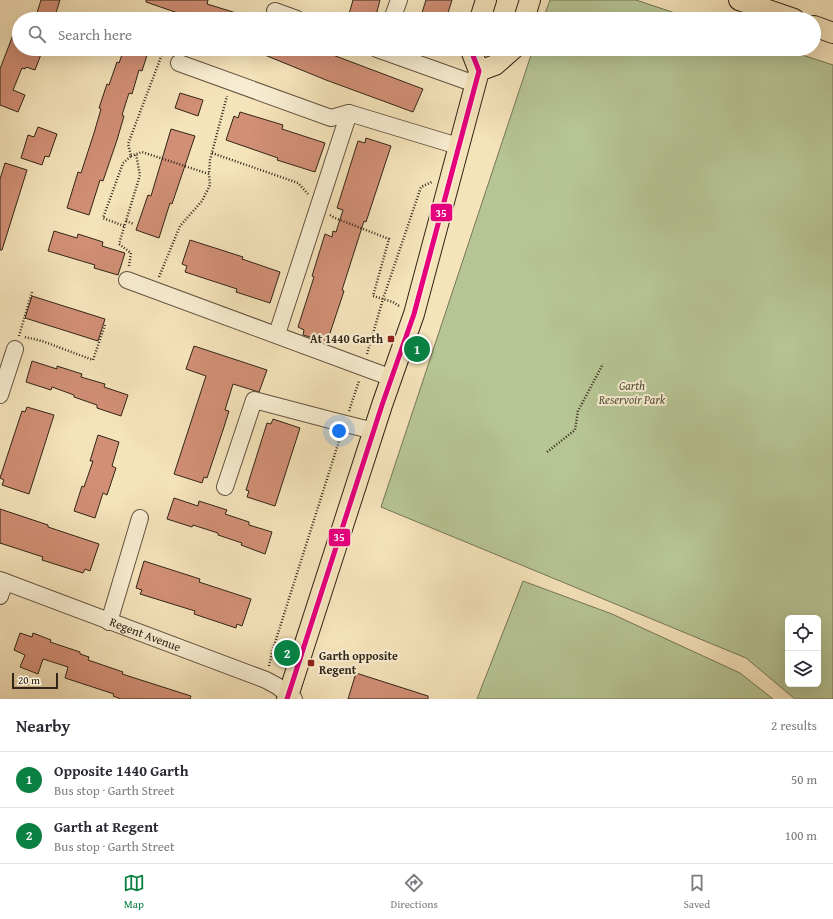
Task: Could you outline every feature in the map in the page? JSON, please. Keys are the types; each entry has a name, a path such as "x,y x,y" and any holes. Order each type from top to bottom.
{"main road":[{"path":"482,12 486,0"},
{"path":"526,12 530,0"},
{"path":"739,0 774,12"},
{"path":"821,29 833,33"},
{"path":"290,697 374,431 414,314 477,78 473,56"},
{"path":"477,78 505,56"}],"street":[{"path":"395,12 399,0"},
{"path":"274,10 279,12"},
{"path":"401,56 477,78"},
{"path":"179,64 231,81 331,118 349,113 458,146"},
{"path":"277,334 349,113"},
{"path":"127,280 277,334 392,378"},
{"path":"0,395 17,343"},
{"path":"225,487 254,400 334,422 374,431"},
{"path":"109,622 140,518"},
{"name":"Regent Avenue","path":"2,586 109,622 266,680 290,697"}],"path":[{"path":"131,156 128,144 161,56"},
{"path":"154,290 180,226 202,201 210,185 212,153 231,81"},
{"path":"124,226 103,218 123,163 131,156 142,152 210,174"},
{"path":"212,153 298,183 319,206 335,218 389,239 374,296 393,302 414,314"},
{"path":"127,280 131,253 119,244 140,175 136,154"},
{"path":"126,221 134,224"},
{"path":"32,292 17,343 42,341 92,360 105,326"},
{"path":"547,452 575,430 578,411 603,364"}],"green space":[{"path":"550,0 636,0 672,12 546,12"},
{"name":"Garth Reservoir Park","path":"531,56 805,56 833,65 833,699 795,699 746,658 381,507"},
{"path":"523,581 612,614 740,673 773,699 477,699"}],"building":[{"path":"41,0 60,0 56,12 37,12"},
{"path":"146,0 208,0 207,4 233,12 175,12 146,2"},
{"path":"353,0 380,0 377,12 350,12"},
{"path":"426,0 452,0 448,12 422,12"},
{"path":"12,38 12,56 40,56 35,70 26,67 25,69 22,68 13,90 25,95 18,112 0,105 0,69"},
{"path":"122,56 147,56 142,71 139,70 132,94 129,93 122,115 124,116 117,140 103,181 100,180 89,215 67,208 78,172 81,173 94,133 101,109 99,108 107,84 109,85 117,62 119,63"},
{"path":"267,56 336,56 423,89 413,112 326,80"},
{"path":"180,93 203,100 198,116 175,108"},
{"path":"240,112 283,125 282,129 325,143 315,172 277,160 278,158 226,140 234,116 238,118"},
{"path":"38,127 57,134 49,157 45,156 42,165 21,158 28,135 34,137"},
{"path":"171,129 195,136 172,204 170,203 159,238 136,230 148,195 151,196"},
{"path":"366,138 391,146 366,222 364,221 342,290 344,291 327,342 303,335 304,330 298,327 314,277 312,276 325,234 332,237 333,231 336,232 343,210 337,208 358,141 365,143"},
{"path":"5,163 27,170 2,250 0,250 0,179"},
{"path":"54,231 77,238 78,234 103,242 102,246 125,253 118,275 94,268 95,265 48,251"},
{"path":"190,240 243,257 242,259 280,272 270,303 236,292 237,289 185,272 187,266 182,264"},
{"path":"32,296 105,319 98,341 25,318"},
{"path":"194,346 267,370 259,392 233,384 225,410 229,411 224,427 207,478 204,477 202,483 174,474 206,376 186,369"},
{"path":"32,361 57,369 57,366 82,374 81,377 105,384 104,387 128,395 121,416 97,408 97,405 52,387 51,390 26,382"},
{"path":"27,407 54,415 29,494 2,485 4,480 0,478 22,411 25,412"},
{"path":"273,419 300,428 275,506 247,497 249,491 246,490 267,423 271,424"},
{"path":"98,435 119,442 112,466 116,468 107,495 103,493 95,518 74,511 82,486 84,487 93,461 90,461"},
{"path":"174,498 198,506 199,501 227,510 225,514 249,522 249,525 272,532 265,554 241,545 242,543 218,535 218,533 167,519"},
{"path":"0,509 99,544 90,571 85,569 83,573 42,560 43,557 0,543"},
{"path":"144,561 200,579 199,582 251,599 242,626 237,624 236,628 194,614 195,611 140,594 142,590 136,588"},
{"path":"20,633 32,637 33,633 51,640 50,642 80,652 80,654 89,657 88,660 123,672 122,674 191,696 190,699 121,699 113,696 114,694 65,678 68,667 43,659 38,674 20,667 25,655 14,650"},
{"path":"356,673 428,696 428,699 348,699"}],"transit line":[{"name":"35","path":"287,699 382,405 414,314 479,71 473,56"}],"place":[{"name":"At 1440 Garth","path":"391,339"},
{"name":"Opposite 1440 Garth","path":"417,349"},
{"name":"Garth at Regent","path":"287,653"},
{"name":"Garth opposite Regent","path":"311,663"}]}
